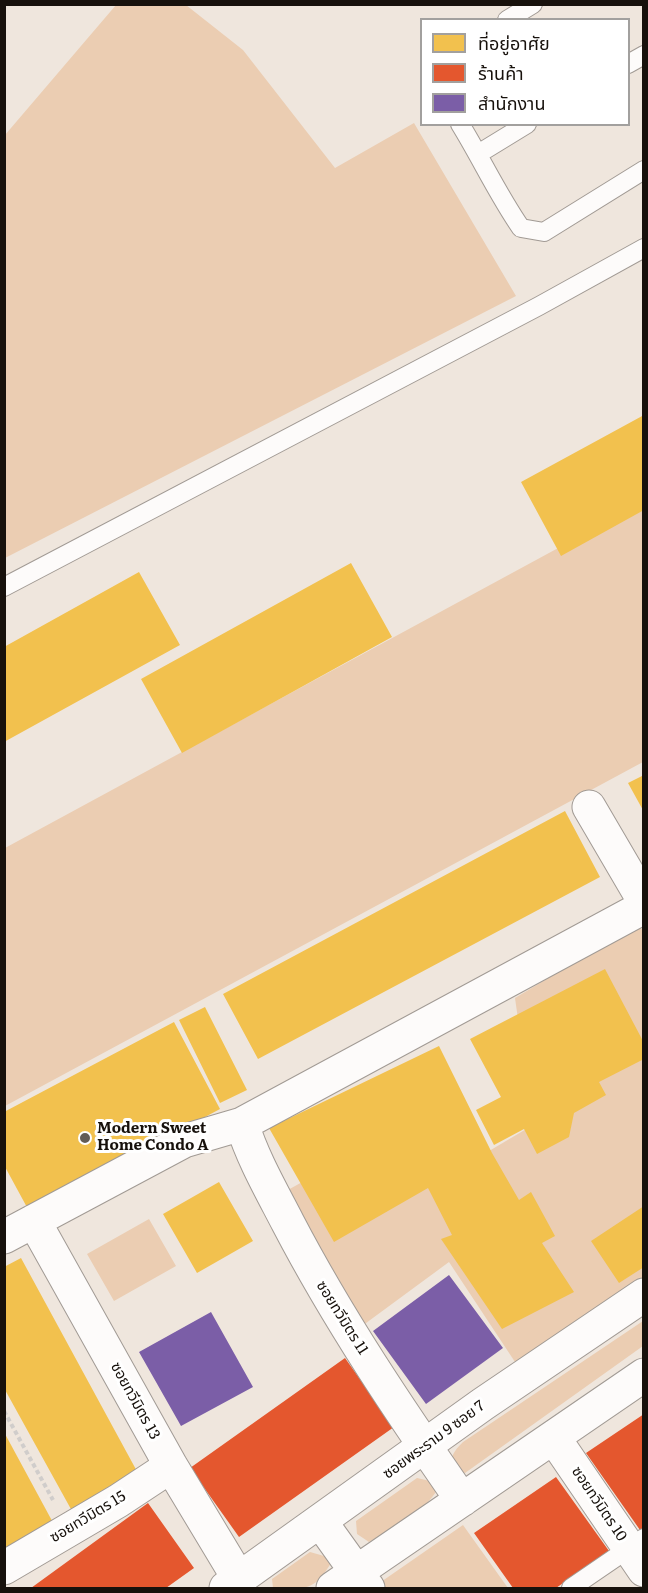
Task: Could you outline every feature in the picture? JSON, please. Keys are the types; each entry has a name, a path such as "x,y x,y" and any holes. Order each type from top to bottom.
{"street":[{"path":"589,807 644,901"},
{"path":"4,1237 184,1141 242,1124 644,907"},
{"name":"ซอยทวีมิตร 11","path":"242,1124 251,1152 318,1281 424,1446 462,1500"},
{"name":"ซอยทวีมิตร 13","path":"34,1221 235,1585"},
{"name":"ซอยพระราม 9 ซอย 7","path":"235,1585 424,1446 644,1295"},
{"path":"320,1521 352,1583 462,1500 644,1375"},
{"name":"ซอยทวีมิตร 10","path":"554,1438 639,1552"},
{"name":"ซอยทวีมิตร 15","path":"4,1568 118,1501 171,1466"}],"lane":[{"path":"510,18 533,4"},
{"path":"630,63 644,54"},
{"path":"461,126 507,209 521,228 544,232 644,170"},
{"path":"478,154 524,126"},
{"path":"4,587 644,248"},
{"path":"570,1588 639,1552"}],"path":[{"path":"4,1411 69,1529"}],"shaded area":[{"path":"116,5 186,5 243,50 335,168 414,123 516,296 5,558 5,135"},
{"path":"643,502 643,762 5,1106 5,848"},
{"path":"632,928 641,928 644,932 643,1279 517,1365 449,1262 362,1326 286,1191 456,1097 484,1154 533,1125 515,998"},
{"path":"149,1219 176,1266 114,1301 87,1254"},
{"path":"643,1321 643,1346 465,1473 453,1470 453,1454 463,1442"},
{"path":"417,1478 430,1481 438,1489 424,1506 407,1520 369,1542 357,1534 356,1521"},
{"path":"463,1525 508,1588 381,1588 378,1584"},
{"path":"310,1552 324,1556 331,1563 319,1580 307,1587 273,1588 272,1579"}],"building: ที่อยู่อาศัย":[{"path":"644,415 644,510 561,556 521,482"},
{"path":"351,563 392,637 182,753 141,679"},
{"path":"139,572 180,645 4,742 4,647"},
{"path":"644,775 644,812 628,783"},
{"path":"565,811 600,877 258,1059 223,994"},
{"path":"605,969 644,1043 644,1059 599,1082 606,1095 574,1113 569,1137 537,1154 524,1129 494,1145 476,1110 501,1097 470,1039"},
{"path":"205,1007 247,1090 220,1103 179,1020"},
{"name":"Modern Sweet Home Condo A","path":"174,1022 220,1109 29,1211 4,1165 4,1112"},
{"path":"439,1046 492,1153 519,1200 531,1192 555,1236 542,1243 574,1292 502,1329 441,1239 452,1235 428,1188 334,1242 269,1128"},
{"path":"219,1182 253,1241 197,1273 163,1214"},
{"path":"644,1206 644,1267 619,1283 591,1241"},
{"path":"21,1258 139,1475 72,1511 4,1388 4,1267"},
{"path":"4,1432 57,1530 4,1558"}],"building: ร้านค้า":[{"path":"345,1358 394,1427 239,1537 190,1468"},
{"path":"644,1414 644,1528 640,1530 586,1453"},
{"path":"556,1477 609,1551 556,1588 513,1588 474,1533"},
{"path":"148,1503 194,1568 166,1588 31,1588"}],"building: สำนักงาน":[{"path":"449,1275 503,1348 426,1404 373,1331"},
{"path":"211,1312 253,1387 181,1426 139,1352"}],"place":[{"name":"Modern Sweet Home Condo A","path":"85,1138"}]}
